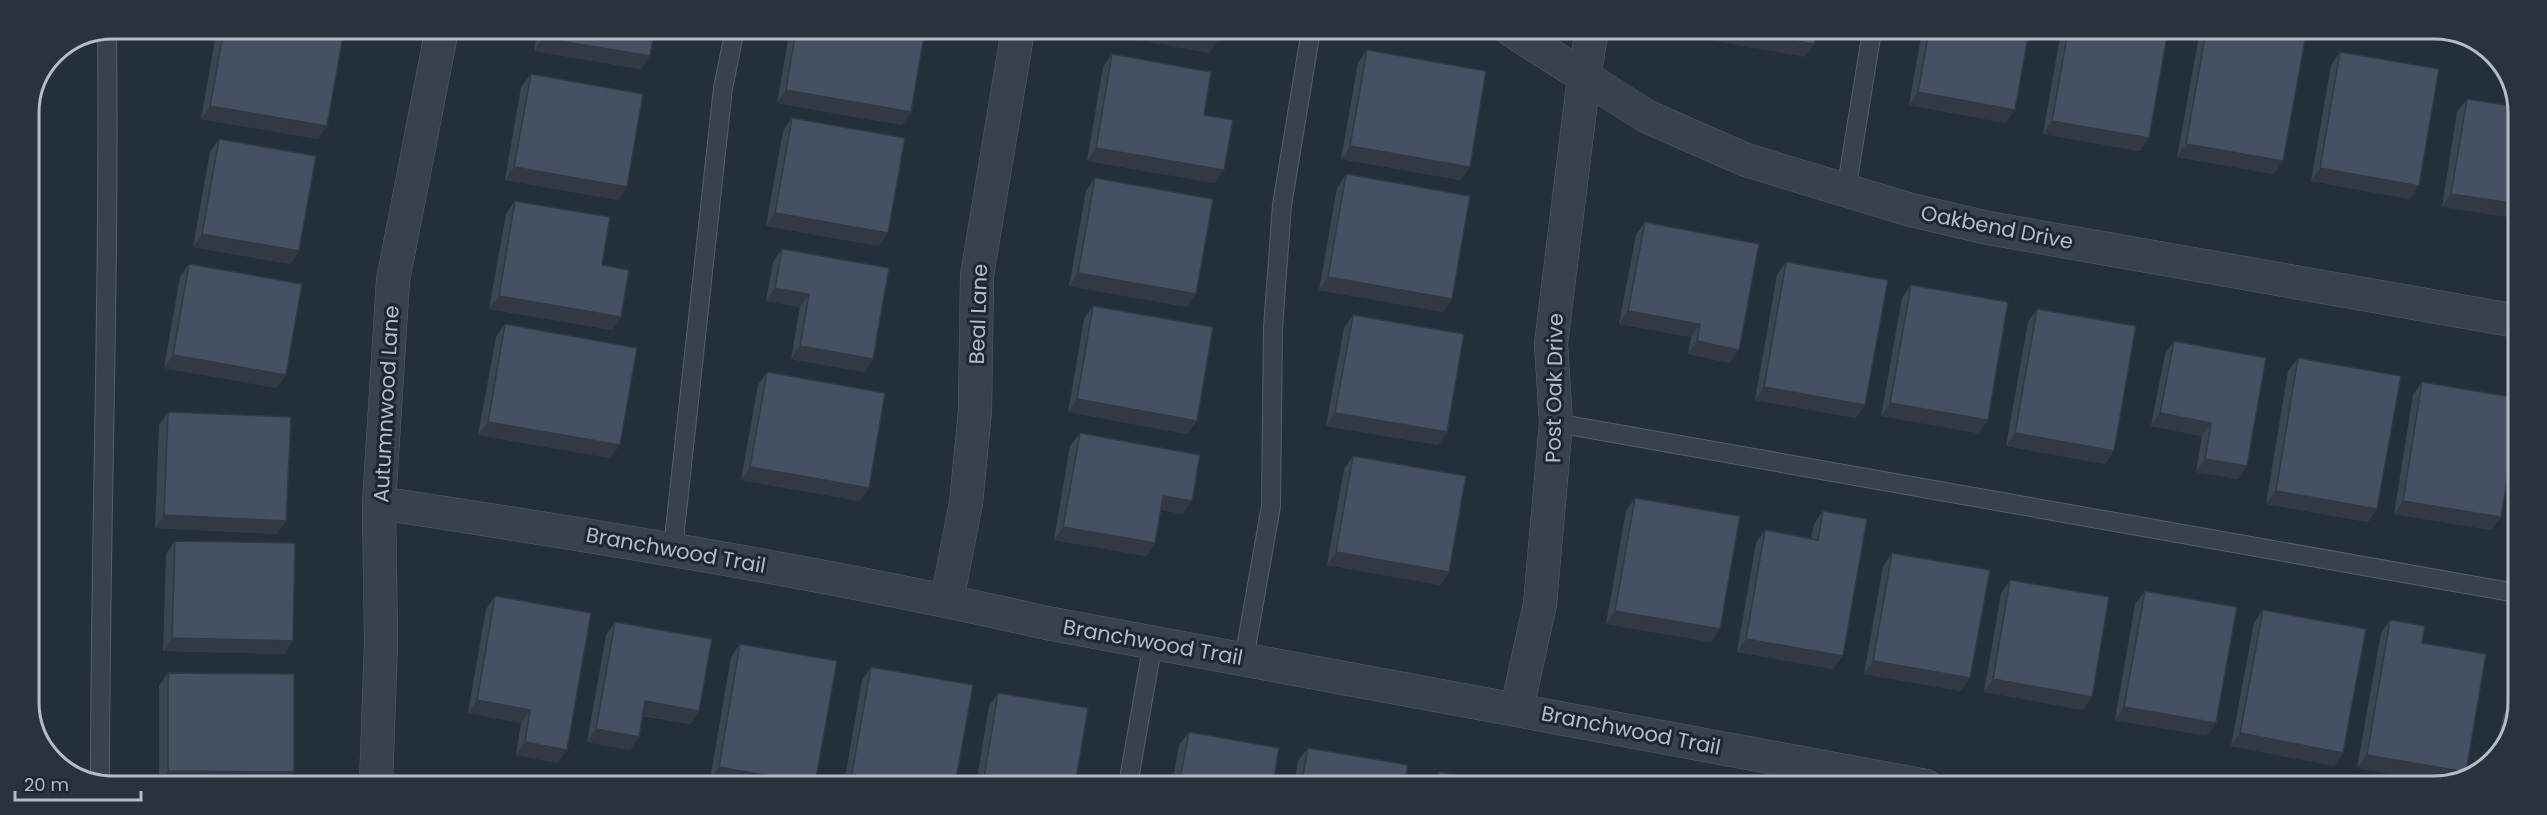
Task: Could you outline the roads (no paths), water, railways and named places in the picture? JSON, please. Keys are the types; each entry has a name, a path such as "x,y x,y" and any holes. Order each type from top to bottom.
{"street":[{"name":"Autumnwood Lane","path":"376,776 381,642 380,502 393,280 440,39"},
{"name":"Beal Lane","path":"947,600 966,503 975,411 977,275 1016,39"},
{"name":"Oakbend Drive","path":"1525,39 1646,116 1746,160 1911,210 1988,228 2508,319"},
{"name":"Post Oak Drive","path":"1517,708 1540,604 1557,423 1551,344 1590,39"},
{"name":"Branchwood Trail","path":"380,502 673,548 947,600 1047,623 1517,708 1874,776"}],"lane":[{"path":"100,774 100,608 108,138 107,39"},
{"path":"673,548 723,87 733,39"},
{"path":"1244,659 1271,506 1273,328 1282,205 1310,39"},
{"path":"1846,191 1871,39"},
{"path":"1557,423 2508,592"},
{"path":"1130,776 1153,642"}]}
